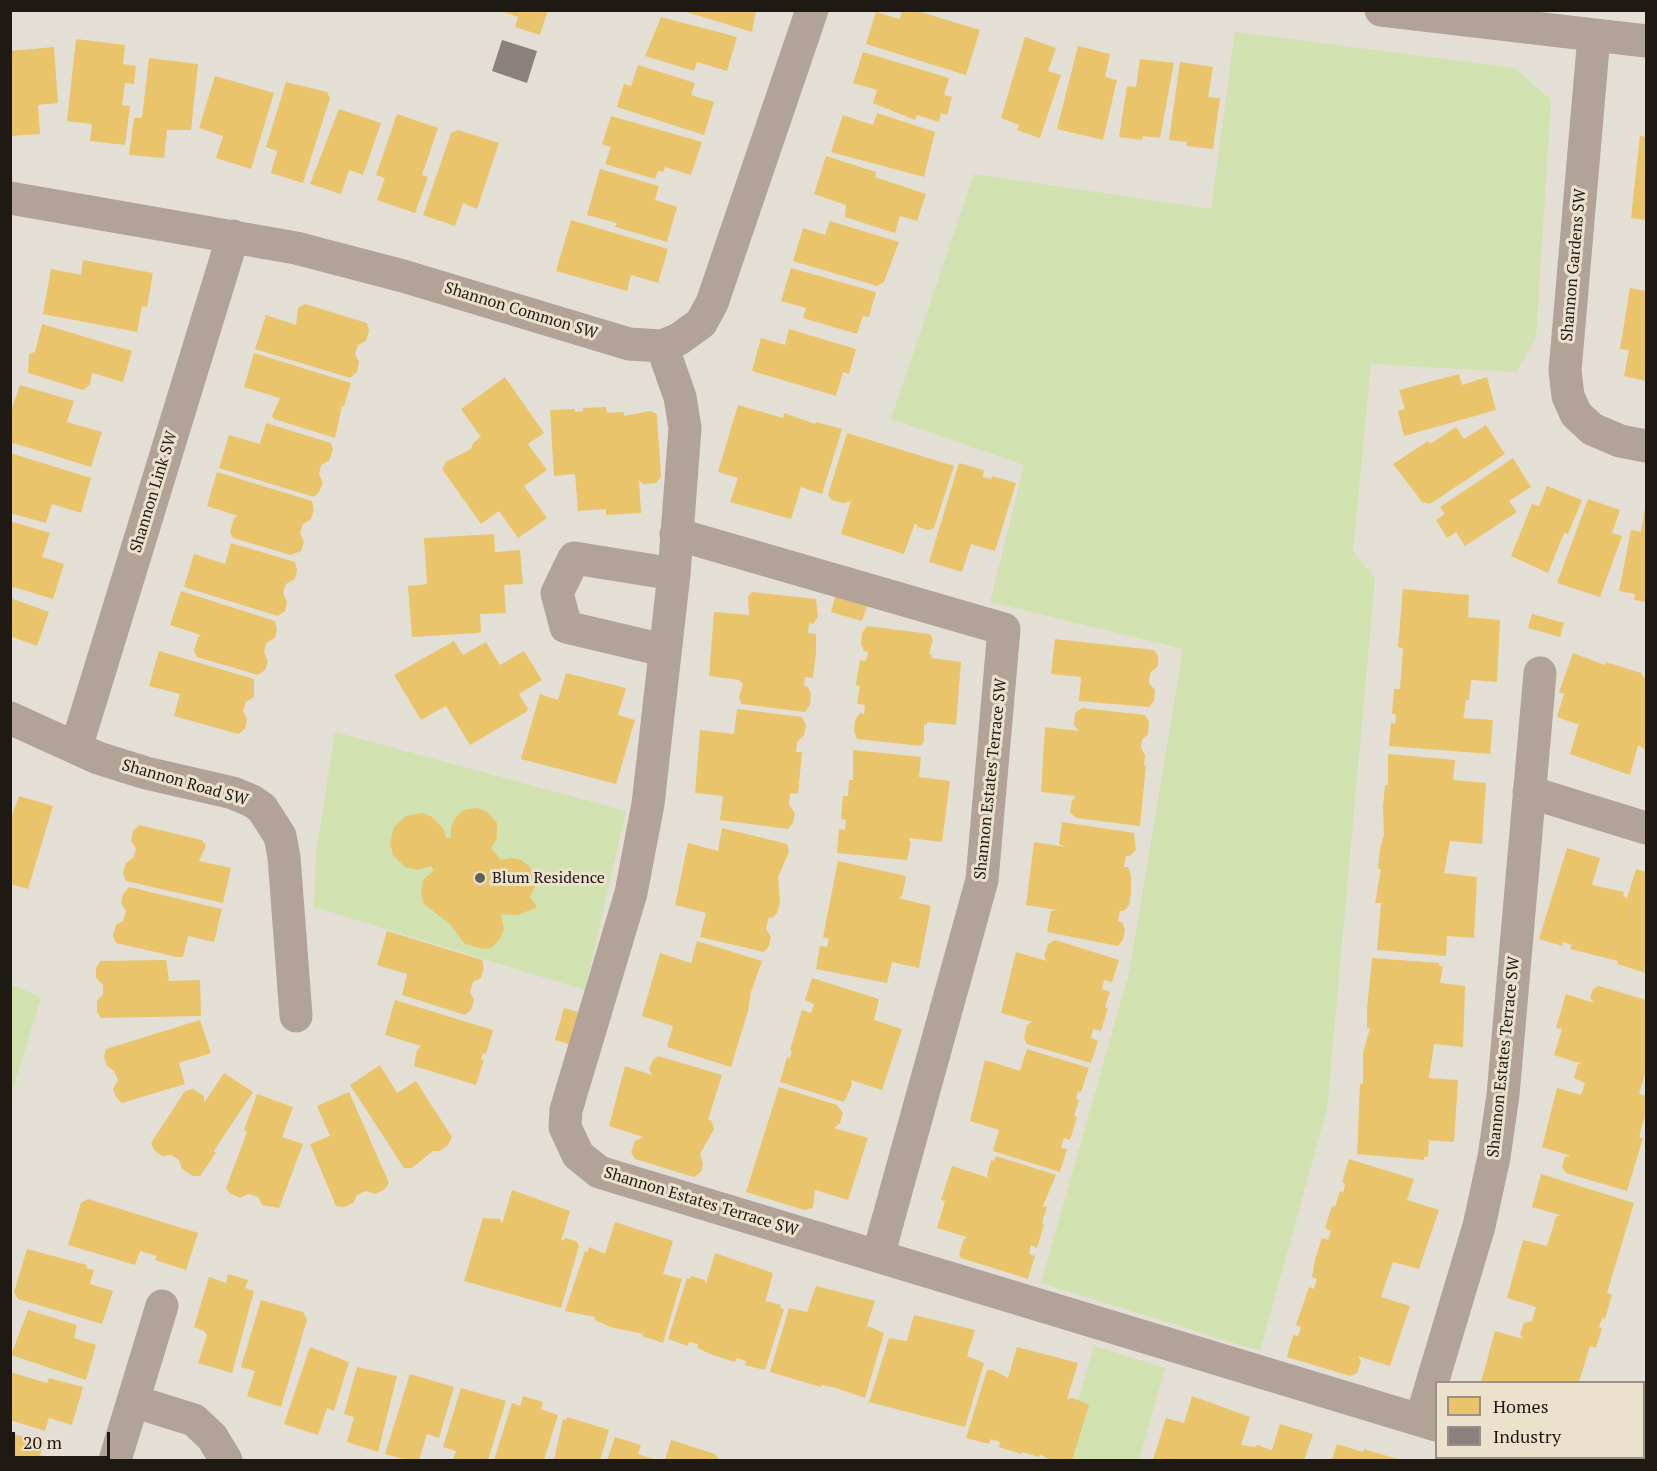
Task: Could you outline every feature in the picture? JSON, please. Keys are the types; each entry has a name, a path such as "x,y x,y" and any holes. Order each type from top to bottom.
{"street":[{"path":"662,346 679,339 701,323 712,303 812,10"},
{"path":"1381,10 1647,41"},
{"name":"Shannon Gardens SW","path":"1594,36 1565,371 1568,396 1576,414 1592,429 1620,441 1647,446"},
{"name":"Shannon Common SW","path":"10,198 233,236 357,263 629,344 662,346"},
{"name":"Shannon Link SW","path":"76,748 233,236"},
{"name":"Shannon Estates Terrace SW","path":"662,346 680,396 685,428 674,574 663,650 648,804 638,858 620,932 566,1110 565,1127 570,1143 578,1155 599,1172 1429,1422 1435,1398"},
{"name":"Shannon Estates Terrace SW","path":"676,534 1004,629 982,880 878,1256"},
{"path":"663,650 566,627 557,593 574,558 674,574"},
{"name":"Shannon Estates Terrace SW","path":"1439,1381 1479,1226 1494,1157 1503,1095 1540,673"},
{"name":"Shannon Road SW","path":"10,718 76,748 146,773 233,793 252,801 270,818 280,836 284,857 296,1016"},
{"path":"1529,792 1647,828"},
{"path":"115,1461 162,1306"},
{"path":"133,1401 194,1420 212,1437 226,1461"}],"green space":[{"path":"1235,32 1515,68 1551,100 1536,338 1516,372 1371,364 1353,551 1375,579 1327,1109 1260,1351 1041,1283 1129,972 1183,649 990,602 1024,465 891,419 974,174 1211,209"},
{"path":"335,732 626,811 585,990 314,907 316,854"},
{"path":"11,985 41,997 11,1096"},
{"path":"1094,1346 1165,1368 1139,1460 1061,1460"}],"building: Homes":[{"path":"499,10 548,10 540,35 515,27 518,17"},
{"path":"683,10 756,10 752,32 683,11"},
{"path":"902,10 914,10 980,30 966,75 866,44 876,12 900,19"},
{"path":"661,17 737,37 727,71 697,62 694,71 645,56"},
{"path":"1025,37 1056,48 1048,71 1061,75 1040,138 1017,130 1019,125 1001,118"},
{"path":"76,39 125,45 123,64 136,66 134,84 125,83 122,105 130,106 125,145 90,141 92,124 67,121"},
{"path":"1078,46 1110,54 1105,77 1117,80 1103,140 1057,129"},
{"path":"54,47 58,103 38,105 40,134 10,136 10,51"},
{"path":"863,52 949,78 944,95 952,97 947,115 941,113 939,122 917,115 915,120 873,103 877,90 853,83"},
{"path":"149,58 198,64 191,130 167,130 164,158 129,155 134,118 142,118"},
{"path":"1140,59 1174,63 1160,138 1143,136 1142,140 1119,137 1127,86 1136,87"},
{"path":"1180,62 1213,67 1208,97 1220,98 1213,149 1186,146 1187,142 1169,140"},
{"path":"638,65 695,83 691,95 714,102 704,135 617,107 624,84 631,86"},
{"path":"215,76 274,93 251,169 216,158 223,136 199,128"},
{"path":"286,82 327,92 330,98 303,183 271,173 277,151 266,147"},
{"path":"339,109 381,123 363,175 349,170 341,194 310,184"},
{"path":"877,113 935,132 924,177 831,152 843,115 873,125"},
{"path":"397,114 438,128 422,175 428,177 415,213 377,200 385,178 376,175"},
{"path":"611,116 702,142 691,175 665,167 663,172 658,171 655,179 605,164 611,147 602,144"},
{"path":"458,130 499,143 477,209 463,203 455,226 423,215 451,133"},
{"path":"1640,136 1646,137 1646,220 1631,218"},
{"path":"826,156 876,172 875,177 926,194 917,221 900,216 895,233 845,217 846,205 814,194"},
{"path":"600,169 659,186 655,200 677,207 667,242 615,227 617,223 587,215"},
{"path":"571,220 668,249 658,283 631,275 627,291 556,271"},
{"path":"830,221 899,242 884,282 877,286 793,261 803,228 825,235"},
{"path":"83,260 153,273 147,307 142,306 137,332 43,314 51,269 81,275"},
{"path":"791,268 876,292 869,317 863,316 857,334 803,318 806,308 781,301"},
{"path":"1630,288 1646,291 1646,381 1624,376 1629,350 1620,349"},
{"path":"305,304 367,323 369,331 366,341 358,345 355,354 359,362 357,372 350,378 255,349 266,315 296,325 298,308"},
{"path":"42,324 132,351 123,382 92,373 90,385 83,390 28,373 29,354 35,352"},
{"path":"789,329 856,349 849,374 843,372 836,396 752,371 761,338 785,345"},
{"path":"254,353 351,383 344,406 342,406 335,438 274,419 272,416 280,398 244,387"},
{"path":"1459,374 1462,385 1487,377 1496,410 1404,436 1398,411 1405,409 1399,390"},
{"path":"505,377 544,433 528,444 547,470 524,486 547,518 518,538 499,511 481,524 442,469 446,462 471,449 473,443 481,437 461,409"},
{"path":"20,385 74,401 67,422 102,432 91,467 10,442 10,414"},
{"path":"738,405 783,418 784,413 815,424 816,422 842,429 822,494 801,487 791,519 730,502 738,478 718,472"},
{"path":"606,407 607,413 624,412 624,416 651,411 657,414 661,477 656,483 643,484 639,480 641,513 606,515 606,509 578,511 575,474 554,476 550,410 575,409 575,412 583,411 583,408"},
{"path":"266,423 331,443 333,450 329,461 321,465 319,474 323,483 314,497 219,468 229,435 260,444"},
{"path":"1486,425 1505,454 1430,504 1422,502 1393,464 1428,441 1430,444 1456,427 1464,439"},
{"path":"847,433 954,466 934,528 928,530 918,527 915,523 904,554 841,534 851,501 843,503 832,500 828,495"},
{"path":"10,453 91,478 81,513 52,504 46,523 10,513"},
{"path":"1513,458 1531,487 1509,501 1517,512 1465,546 1456,532 1447,538 1436,520 1445,514 1440,507"},
{"path":"959,463 984,470 983,477 991,479 992,476 1016,483 995,551 971,544 962,572 929,562"},
{"path":"217,472 312,501 314,510 311,519 303,524 300,533 304,542 301,551 291,555 233,538 230,532 234,518 238,516 207,506"},
{"path":"1547,486 1582,500 1568,534 1564,533 1548,573 1511,556 1532,504 1539,506"},
{"path":"1588,499 1620,510 1612,533 1622,536 1600,597 1557,583"},
{"path":"1645,507 1646,602 1634,600 1635,594 1619,591 1631,530 1641,532"},
{"path":"10,521 50,533 42,557 64,564 53,599 10,586"},
{"path":"494,534 495,552 520,550 523,584 504,585 506,613 480,614 481,632 478,633 412,637 408,586 427,584 424,538"},
{"path":"231,543 295,562 297,570 295,579 286,584 283,593 287,602 285,611 278,616 184,587 194,554 225,564"},
{"path":"1403,589 1469,595 1468,617 1500,620 1497,682 1471,680 1469,700 1466,700 1463,718 1493,720 1490,754 1389,746 1391,723 1395,724 1396,714 1392,714 1394,689 1400,689 1403,648 1398,647"},
{"path":"181,591 275,621 277,629 275,638 266,643 264,652 268,661 265,670 258,675 197,657 194,651 198,637 201,635 170,625"},
{"path":"752,592 816,599 818,617 813,624 809,623 808,633 816,634 816,653 813,678 805,677 804,686 808,687 811,694 810,705 805,712 742,704 739,698 743,683 740,680 709,676 714,612 749,615 748,597"},
{"path":"835,597 867,606 862,621 831,612"},
{"path":"10,598 49,612 37,646 10,636"},
{"path":"1532,614 1564,623 1560,637 1528,628"},
{"path":"867,626 930,634 933,639 929,654 932,655 931,658 961,662 956,725 927,722 927,725 924,724 924,741 921,746 857,739 854,731 855,720 860,713 864,714 865,705 857,704 860,686 856,685 860,660 866,661 868,652 864,651 861,644 862,633"},
{"path":"1055,639 1154,650 1158,656 1158,666 1150,673 1149,683 1155,690 1154,701 1149,707 1079,701 1081,677 1051,674"},
{"path":"454,641 463,655 486,642 500,665 524,651 542,680 519,694 528,709 526,712 470,745 446,706 421,720 394,675"},
{"path":"159,651 254,679 254,697 246,702 243,711 247,719 245,729 238,734 174,716 180,694 149,686"},
{"path":"1573,653 1605,665 1606,662 1641,673 1646,680 1646,750 1638,745 1630,775 1570,754 1579,723 1557,717 1564,694 1559,692"},
{"path":"566,673 626,688 618,715 635,720 616,784 521,759 540,694 558,700"},
{"path":"1082,708 1145,715 1149,722 1148,734 1142,740 1141,748 1145,755 1144,766 1146,766 1140,826 1076,818 1070,812 1072,801 1076,796 1041,792 1045,727 1079,731 1074,725 1075,713"},
{"path":"737,709 802,717 806,725 804,735 797,742 796,752 802,752 798,794 790,793 789,805 795,813 793,823 788,829 720,820 723,796 695,793 700,730 734,734"},
{"path":"853,750 921,757 919,777 950,781 942,842 909,838 911,842 907,860 837,853 839,829 845,830 846,820 841,819 843,796 848,796 849,780 853,780"},
{"path":"1388,754 1455,760 1453,780 1486,783 1482,844 1450,841 1444,873 1477,877 1474,938 1447,936 1446,956 1377,950 1381,903 1375,903 1381,869 1378,869 1380,848 1384,835 1383,808 1385,785 1388,785"},
{"path":"19,796 53,806 28,889 10,884 10,821"},
{"name":"Blum Residence","path":"477,808 487,812 497,823 497,838 491,848 501,860 511,858 521,860 530,867 535,876 535,886 530,897 537,907 518,915 501,914 504,929 500,939 491,948 483,949 465,944 450,924 424,904 421,893 423,880 434,870 431,866 417,870 405,867 393,855 390,843 394,827 406,816 423,813 432,817 443,828 446,838 451,838 451,827 456,817 463,810"},
{"path":"1062,822 1134,833 1136,850 1130,856 1126,856 1124,867 1128,867 1131,875 1131,894 1129,905 1124,911 1120,911 1118,921 1122,922 1125,930 1123,940 1118,946 1047,932 1051,911 1058,910 1026,905 1034,842 1066,847 1059,844"},
{"path":"139,825 202,840 206,846 199,861 231,868 223,903 126,881 123,873 126,863 133,858 136,849 131,841 133,831"},
{"path":"722,828 787,844 789,852 778,877 780,903 777,913 772,918 769,917 766,929 771,937 769,946 764,952 700,937 706,913 675,905 688,843 718,851"},
{"path":"1567,848 1600,858 1592,885 1624,892 1623,896 1627,898 1636,869 1646,872 1646,973 1617,964 1618,961 1570,949 1572,945 1563,942 1562,946 1539,939"},
{"path":"838,861 902,875 906,877 902,896 898,898 931,906 919,968 892,962 887,983 816,969 820,946 827,947 829,939 823,937"},
{"path":"129,887 222,909 214,942 188,936 183,957 116,943 113,935 116,925 123,921 126,911 121,903 123,894"},
{"path":"387,931 482,960 484,968 481,978 473,982 470,992 474,1000 471,1010 465,1015 402,995 407,974 377,965"},
{"path":"1055,940 1119,960 1112,982 1104,980 1102,989 1110,992 1105,1007 1108,1008 1101,1031 1093,1029 1091,1038 1098,1041 1091,1063 1027,1044 1024,1038 1027,1025 1032,1022 1001,1013 1016,952 1047,961 1044,956 1048,944"},
{"path":"697,941 762,961 751,992 748,1011 731,1067 667,1047 673,1026 642,1016 660,953 691,963"},
{"path":"1372,958 1439,963 1439,966 1443,967 1440,983 1465,986 1463,1047 1434,1044 1429,1078 1458,1080 1454,1142 1426,1140 1429,1141 1428,1157 1424,1157 1424,1160 1357,1154 1360,1084 1363,1084 1363,1053 1370,1028 1367,1028 1367,1009"},
{"path":"166,960 169,979 167,981 200,980 201,1016 101,1018 97,1012 97,1001 103,994 103,985 96,978 96,968 100,961"},
{"path":"812,978 879,999 874,1020 902,1029 882,1090 851,1080 852,1085 844,1102 780,1082 787,1057 790,1058 792,1051 790,1050 802,1010 811,1013 814,1004 805,1000"},
{"path":"1599,986 1646,1000 1646,1071 1639,1094 1646,1096 1646,1112 1639,1137 1643,1138 1627,1191 1566,1173 1562,1167 1565,1157 1571,1156 1542,1147 1557,1088 1581,1095 1585,1083 1574,1078 1578,1064 1582,1064 1554,1055 1562,1029 1556,1028 1566,994 1594,1003 1590,998 1593,989"},
{"path":"395,1000 493,1030 486,1054 483,1053 481,1060 484,1060 476,1085 414,1066 417,1050 421,1046 385,1035"},
{"path":"564,1008 578,1012 569,1044 555,1040"},
{"path":"200,1020 211,1053 179,1063 185,1084 122,1103 116,1097 113,1089 118,1080 114,1071 107,1066 104,1057 106,1049"},
{"path":"1027,1049 1089,1068 1081,1092 1078,1091 1076,1099 1079,1100 1074,1116 1077,1117 1070,1140 1064,1138 1061,1148 1067,1149 1060,1172 993,1151 999,1130 970,1121 985,1060 1020,1071"},
{"path":"658,1056 722,1075 708,1120 711,1120 714,1129 700,1154 703,1163 701,1172 694,1177 635,1159 631,1152 635,1141 643,1137 609,1126 625,1066 652,1075 649,1069 653,1060"},
{"path":"380,1065 397,1093 416,1081 452,1137 448,1145 440,1151 433,1151 412,1168 404,1168 350,1085"},
{"path":"224,1073 253,1092 200,1176 193,1176 182,1169 179,1160 171,1155 162,1156 154,1150 151,1143 185,1091 193,1089 204,1096 204,1103"},
{"path":"779,1087 837,1105 843,1113 840,1123 834,1128 868,1138 848,1200 815,1190 813,1208 804,1210 746,1192"},
{"path":"349,1092 389,1183 384,1190 375,1194 366,1191 357,1195 353,1203 344,1207 336,1206 310,1144 330,1136 317,1106"},
{"path":"257,1094 293,1107 282,1137 303,1144 279,1208 262,1205 258,1197 249,1194 240,1198 231,1194 226,1188 247,1132 244,1130"},
{"path":"996,1156 1056,1175 1043,1206 1047,1207 1037,1248 1031,1245 1029,1254 1035,1256 1028,1279 961,1258 959,1254 964,1239 967,1237 937,1228 945,1201 941,1200 952,1166 989,1178 987,1175 991,1160 994,1161"},
{"path":"1349,1159 1414,1179 1407,1200 1439,1210 1419,1269 1393,1262 1381,1297 1410,1306 1390,1366 1358,1356 1361,1361 1357,1373 1350,1376 1287,1357 1293,1335 1298,1336 1301,1327 1296,1325 1309,1287 1314,1289 1317,1279 1312,1277 1315,1260 1322,1238 1328,1240 1331,1231 1325,1228 1332,1206 1335,1207 1340,1191 1343,1192 1345,1184 1342,1182"},
{"path":"1541,1174 1634,1203 1607,1293 1612,1295 1605,1319 1602,1318 1599,1327 1602,1328 1596,1348 1590,1346 1579,1381 1481,1381 1495,1331 1523,1339 1520,1334 1524,1323 1532,1321 1536,1307 1507,1298 1523,1240 1547,1246 1556,1217 1560,1215 1532,1207"},
{"path":"512,1190 570,1211 561,1241 566,1238 576,1241 579,1246 561,1308 464,1281 483,1218 500,1219 502,1224"},
{"path":"88,1199 198,1233 186,1270 155,1260 157,1256 140,1251 135,1265 68,1245 81,1203"},
{"path":"615,1222 673,1241 663,1274 682,1279 663,1343 642,1336 643,1334 610,1327 595,1320 595,1317 565,1311 585,1251 588,1252 589,1247 605,1254"},
{"path":"27,1249 87,1265 86,1268 94,1270 90,1284 113,1291 102,1324 18,1299 14,1292"},
{"path":"715,1253 773,1273 765,1303 767,1301 781,1305 780,1308 784,1309 765,1370 745,1365 746,1361 737,1358 735,1362 713,1355 697,1348 698,1344 689,1342 688,1346 668,1339 687,1278 690,1279 691,1276 705,1280 706,1284"},
{"path":"228,1274 248,1280 245,1288 254,1291 232,1373 198,1363 207,1335 204,1331 194,1327 209,1277 226,1283"},
{"path":"816,1286 875,1301 865,1332 868,1326 884,1333 865,1398 836,1388 821,1385 821,1387 770,1372 789,1308 807,1312"},
{"path":"261,1300 303,1312 307,1320 281,1407 247,1396 255,1371 241,1367"},
{"path":"28,1310 77,1325 74,1338 96,1345 86,1380 11,1355"},
{"path":"914,1315 975,1330 967,1356 984,1363 965,1427 869,1402 889,1338 907,1341"},
{"path":"310,1347 349,1362 334,1411 327,1408 318,1435 284,1424"},
{"path":"1017,1347 1078,1363 1067,1399 1073,1398 1089,1405 1072,1460 1050,1460 1040,1454 1039,1457 1022,1452 1021,1454 999,1447 1000,1442 991,1439 989,1444 966,1438 987,1370 993,1370 1008,1378"},
{"path":"357,1367 397,1376 378,1452 347,1442 354,1417 344,1414"},
{"path":"10,1372 47,1383 49,1378 83,1387 72,1425 49,1418 45,1431 10,1420"},
{"path":"410,1374 454,1387 439,1438 427,1434 419,1460 407,1460 385,1454"},
{"path":"461,1388 506,1401 488,1460 453,1460 456,1451 443,1447"},
{"path":"1646,1394 1646,1460 1644,1460 1640,1459 1645,1459"},
{"path":"523,1396 543,1402 541,1409 558,1415 544,1460 494,1460 512,1403 520,1406"},
{"path":"1192,1396 1250,1417 1241,1445 1256,1447 1257,1445 1272,1450 1280,1424 1313,1434 1304,1460 1153,1460 1166,1418 1184,1423"},
{"path":"567,1417 609,1430 600,1460 554,1460 563,1419 566,1420"},
{"path":"10,1433 44,1443 40,1455 55,1460 10,1460"},
{"path":"615,1437 641,1445 638,1454 656,1460 607,1460"},
{"path":"671,1440 715,1454 719,1460 665,1460"},
{"path":"1337,1444 1363,1452 1364,1449 1400,1460 1332,1460"}],"building: Industry":[{"path":"502,40 537,51 527,83 492,71"}],"place":[{"name":"Blum Residence","path":"480,878"}]}
